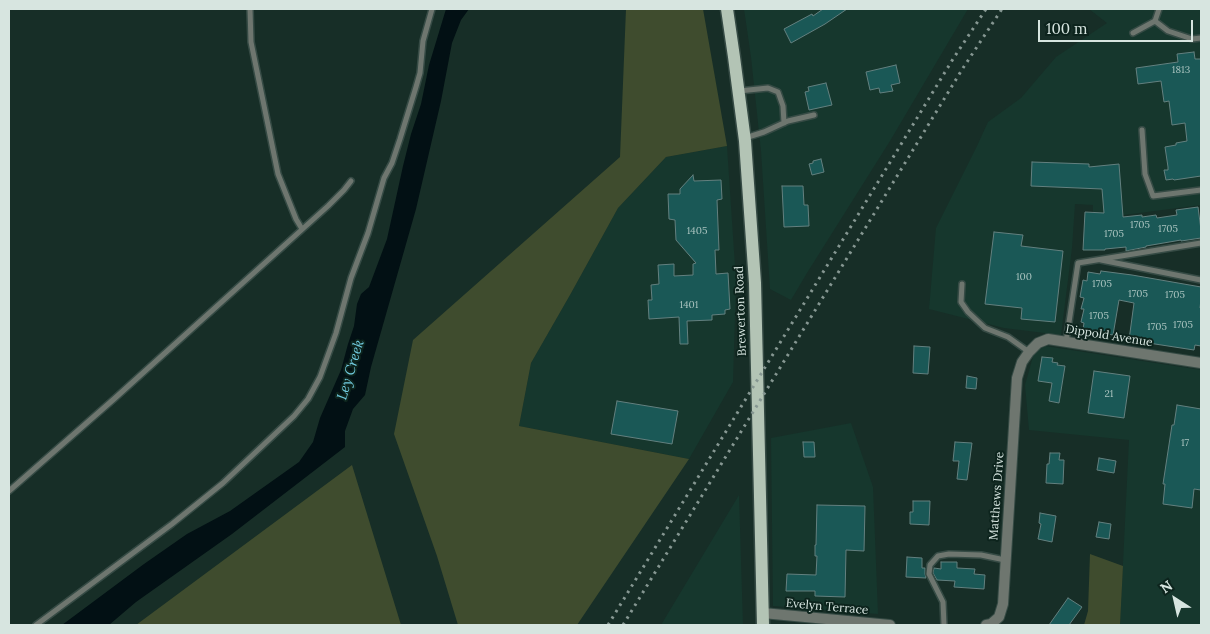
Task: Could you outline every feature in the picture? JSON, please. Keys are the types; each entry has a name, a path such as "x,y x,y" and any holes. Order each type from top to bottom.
{"main road":[{"name":"Brewerton Road","path":"726,9 745,138 755,284 763,619"}],"street":[{"name":"Dippold Avenue","path":"1022,362 1038,343 1048,340 1201,363"},
{"name":"Matthews Drive","path":"986,625 991,624 999,617 1003,604 1017,378 1022,362"},
{"name":"Evelyn Terrace","path":"763,619 890,625"}],"lane":[{"path":"250,9 251,42 278,174 293,213 302,229"},
{"path":"36,625 172,524 223,483 294,416 308,399 320,377 336,333 384,178 392,163 400,139 420,73 423,42 432,9"},
{"path":"1133,33 1155,21 1159,9"},
{"path":"1155,21 1168,31 1192,39 1201,38"},
{"path":"739,91 768,88 778,92 783,106 784,123"},
{"path":"745,138 784,123 814,115"},
{"path":"1142,130 1145,174 1154,196 1201,190"},
{"path":"9,491 328,206 351,181"},
{"path":"1066,342 1078,263 1201,243"},
{"path":"1098,260 1201,280"},
{"path":"962,284 961,302 968,312 985,328 1008,337 1029,352"},
{"path":"944,625 943,602 929,574 930,565 938,556 949,554 981,555 1006,561"}],"shaded area":[{"path":"626,9 703,9 727,146 666,157 618,208 531,363 519,426 689,459 577,625 458,625 437,556 394,434 413,340 620,157"},
{"path":"744,9 968,9 890,141 791,300 770,289 761,151"},
{"path":"1089,9 1201,9 1201,205 1093,219 1093,205 1075,204 1072,248 1061,335 1004,328 929,309 936,228 988,122 1021,98 1056,57 1107,23"},
{"path":"727,146 736,281 733,382 689,459 519,426 531,363 618,208 666,157"},
{"path":"1045,346 1201,370 1201,625 1120,625 1129,440 1029,430 1025,385 1034,353"},
{"path":"851,423 873,487 878,614 773,606 771,438"},
{"path":"352,465 401,625 136,625"},
{"path":"739,495 743,625 661,625"},
{"path":"1090,554 1123,566 1120,625 1084,625 1088,611"}],"water":[{"name":"Ley Creek","path":"446,9 469,9 461,20 452,43 441,101 416,209 371,367 365,395 353,409 345,431 345,447 232,534 136,602 109,625 62,625 187,534 230,511 299,462 313,442 320,418 341,370 354,326 357,304 361,294 369,287 387,239 411,134 421,104 429,65"}],"building":[{"path":"823,9 847,9 791,43 784,29 812,14 813,16"},
{"path":"1194,52 1195,59 1201,59 1201,176 1166,180 1164,170 1168,170 1168,167 1165,147 1187,141 1185,123 1172,125 1169,101 1164,102 1161,81 1138,84 1136,68 1178,62 1177,54"},
{"path":"896,65 900,83 891,85 893,91 880,93 879,88 870,90 866,72"},
{"path":"826,83 832,105 809,110 805,92 809,91 808,87"},
{"path":"821,159 824,172 812,175 809,164"},
{"path":"1032,162 1089,164 1089,167 1119,164 1123,217 1156,215 1157,218 1177,215 1176,210 1198,207 1201,238 1146,246 1126,251 1126,247 1105,250 1083,250 1085,212 1104,213 1102,189 1031,186"},
{"path":"693,175 694,181 721,180 722,199 717,200 719,250 715,250 716,274 728,273 730,309 725,310 725,314 712,315 712,320 687,321 688,344 680,344 679,317 649,319 648,300 652,300 651,285 659,284 658,265 674,264 674,276 693,275 693,264 696,263 676,240 675,220 669,219 668,194 680,194 680,189"},
{"path":"782,186 803,186 804,205 808,205 809,226 784,227"},
{"path":"994,232 1023,235 1021,246 1063,251 1055,322 1021,319 1022,308 985,304"},
{"path":"1101,271 1201,287 1201,346 1195,345 1194,350 1129,340 1134,303 1119,300 1113,335 1083,329 1084,323 1081,322 1084,309 1081,309 1084,298 1080,297 1083,280 1087,281 1088,272 1100,274"},
{"path":"914,346 930,347 928,374 913,373"},
{"path":"1042,357 1053,358 1052,362 1065,366 1059,403 1049,401 1052,383 1038,381"},
{"path":"1094,371 1130,376 1124,418 1088,413"},
{"path":"967,376 977,378 976,389 966,388"},
{"path":"617,401 678,411 672,444 611,434"},
{"path":"1177,405 1201,409 1201,490 1194,489 1192,508 1163,504 1165,484 1163,484"},
{"path":"803,442 814,442 815,457 804,457"},
{"path":"955,442 972,443 967,480 957,479 959,461 953,461"},
{"path":"1050,453 1060,453 1059,460 1064,460 1063,484 1046,483 1047,464 1049,464"},
{"path":"1099,458 1116,461 1114,473 1097,470"},
{"path":"913,501 930,501 929,525 910,524 910,512 913,512"},
{"path":"817,505 865,506 864,551 846,550 845,597 815,596 815,591 786,591 787,574 816,575"},
{"path":"1040,513 1056,516 1052,542 1038,539 1041,524 1039,523"},
{"path":"1099,522 1111,524 1109,539 1096,537"},
{"path":"907,557 922,558 922,568 925,568 926,578 906,577"},
{"path":"941,562 957,562 957,568 975,569 974,574 985,575 984,589 954,587 955,581 937,580 933,573 934,568 941,569"},
{"path":"1068,598 1082,607 1069,625 1049,625"}],"railway":[{"path":"608,625 953,59 986,9"},
{"path":"623,625 963,68 1002,9"}]}
